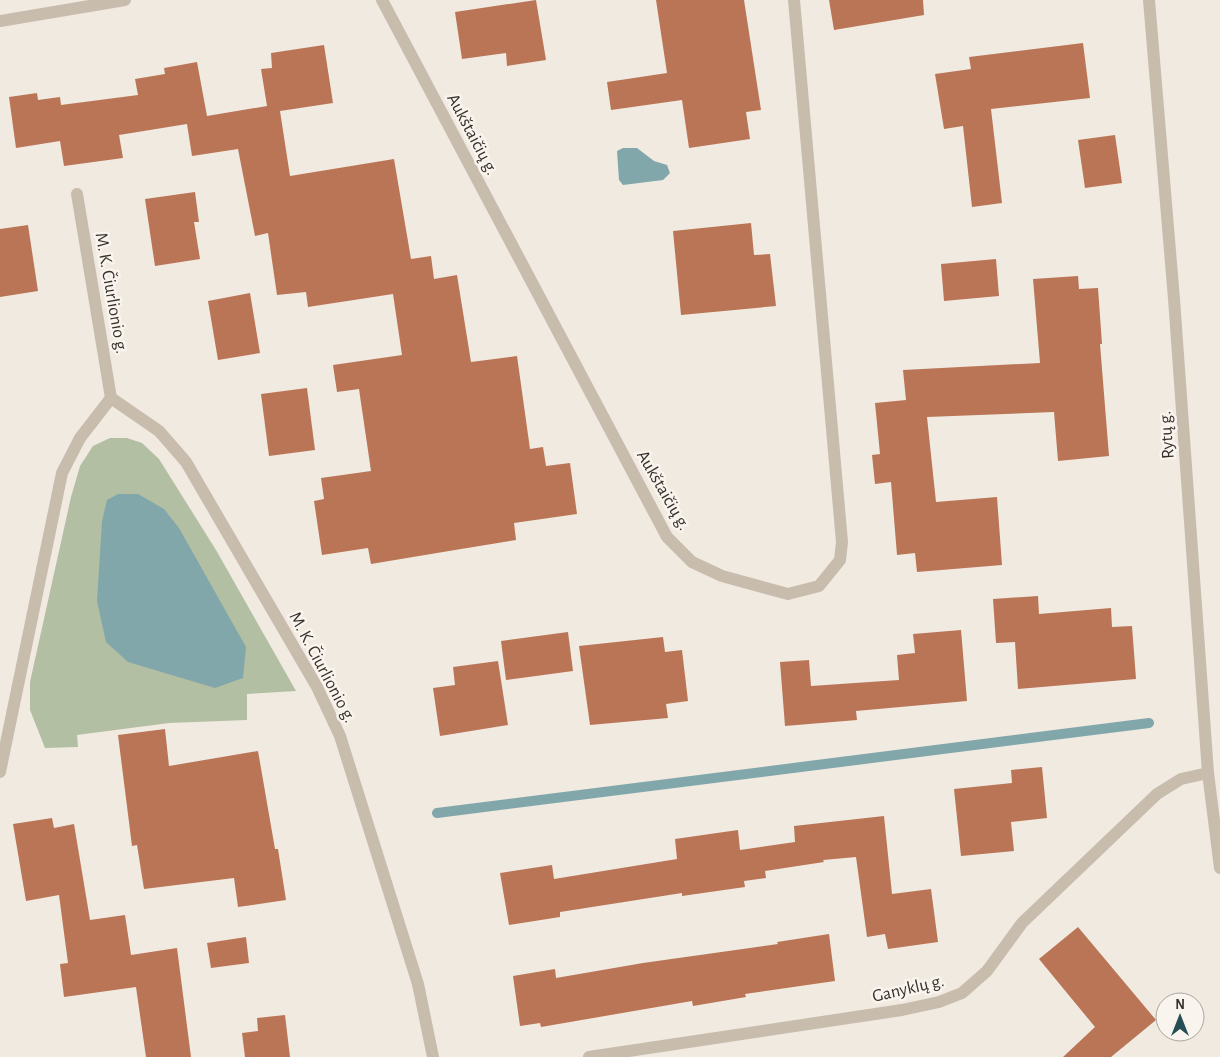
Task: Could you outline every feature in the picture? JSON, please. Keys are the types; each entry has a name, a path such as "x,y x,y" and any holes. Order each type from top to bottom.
{"street":[{"path":"0,20 93,3 125,0"},
{"name":"Aukštaičių g.","path":"382,0 668,537 692,562 722,576 788,594 819,586 840,560 842,542 794,0"},
{"name":"Rytų g.","path":"1148,0 1174,299 1208,774 1220,868"},
{"name":"M. K. Čiurlionio g.","path":"77,194 111,398 159,431 186,462 317,687 340,736 418,984 433,1057"},
{"path":"0,772 62,473 80,438 111,398"},
{"name":"Ganyklų g.","path":"589,1057 902,1010 939,1002 962,993 987,971 1022,923 1157,794 1182,779 1208,774"}],"green space":[{"path":"110,438 127,438 142,443 159,459 216,550 296,691 247,694 247,720 169,723 77,735 78,747 45,748 30,710 30,682 71,497 80,466 93,446"}],"water":[{"path":"623,148 637,148 654,161 667,165 670,173 663,180 623,185 619,180 617,151"},
{"path":"118,494 138,494 164,509 179,528 246,647 243,678 215,688 128,662 106,642 97,601 102,521 107,500"}],"building":[{"path":"536,0 546,60 507,66 506,53 462,59 455,12"},
{"path":"656,0 744,0 761,110 746,112 750,139 689,148 682,100 611,110 607,82 667,73"},
{"path":"829,0 923,0 924,15 834,30"},
{"path":"1083,43 1090,98 991,109 1002,203 972,207 963,126 944,129 935,74 971,69 969,57"},
{"path":"324,45 333,103 280,111 290,176 394,159 411,259 431,256 434,279 457,275 471,362 517,356 530,449 543,447 546,466 570,463 577,514 514,523 516,540 371,564 368,548 322,555 314,501 324,499 321,478 371,471 359,389 337,392 333,365 402,355 393,294 308,307 306,292 277,295 268,233 255,236 238,149 192,156 187,124 119,135 123,158 64,166 60,141 16,148 9,97 37,93 38,100 60,97 61,105 138,95 135,79 165,74 164,68 197,62 207,116 267,106 261,69 272,68 271,53"},
{"path":"1115,135 1122,183 1085,188 1078,140"},
{"path":"195,192 199,222 194,222 200,259 155,266 145,199"},
{"path":"751,223 754,255 770,254 776,306 681,315 673,231"},
{"path":"28,225 38,291 0,297 0,229"},
{"path":"996,259 999,296 944,301 941,264"},
{"path":"1078,276 1079,289 1098,288 1102,344 1100,344 1109,456 1058,461 1054,412 927,417 936,502 997,497 1002,565 917,572 915,553 897,555 891,482 875,484 872,455 880,454 875,403 906,400 903,370 1040,363 1033,279"},
{"path":"250,293 260,353 218,360 208,301"},
{"path":"307,388 315,450 269,456 261,394"},
{"path":"1038,596 1039,614 1111,608 1112,627 1132,626 1136,679 1018,689 1015,642 996,643 993,599"},
{"path":"961,630 967,701 856,711 857,720 785,726 780,662 809,660 811,686 899,680 897,655 915,653 913,634"},
{"path":"568,632 573,671 506,680 501,641"},
{"path":"663,637 665,652 682,650 688,701 666,704 668,718 590,725 579,646"},
{"path":"498,661 508,725 440,736 433,688 455,685 453,667"},
{"path":"165,729 169,766 258,751 275,849 278,849 286,900 238,907 234,878 144,889 137,845 132,846 118,735"},
{"path":"1042,767 1047,818 1011,822 1014,851 961,856 954,789 1012,783 1011,770"},
{"path":"884,816 892,894 931,889 938,942 888,949 885,934 867,937 856,857 823,860 824,862 765,871 766,878 744,881 745,887 682,896 682,893 560,912 560,917 509,925 500,873 552,865 554,879 677,859 675,839 738,830 740,850 795,842 794,826"},
{"path":"52,818 54,828 74,824 90,920 125,915 131,955 177,948 191,1057 146,1057 136,987 64,997 60,964 68,963 59,895 26,901 13,824"},
{"path":"1078,927 1155,1021 1111,1057 1063,1057 1095,1027 1039,959"},
{"path":"829,934 835,981 745,994 746,997 693,1006 692,1001 541,1027 540,1023 520,1026 513,976 555,969 556,978 643,963 778,944 777,942"},
{"path":"246,937 249,963 211,968 207,943"},
{"path":"285,1015 290,1057 245,1057 242,1033 258,1031 257,1018"}],"waterway":[{"path":"437,813 1149,723"}]}
